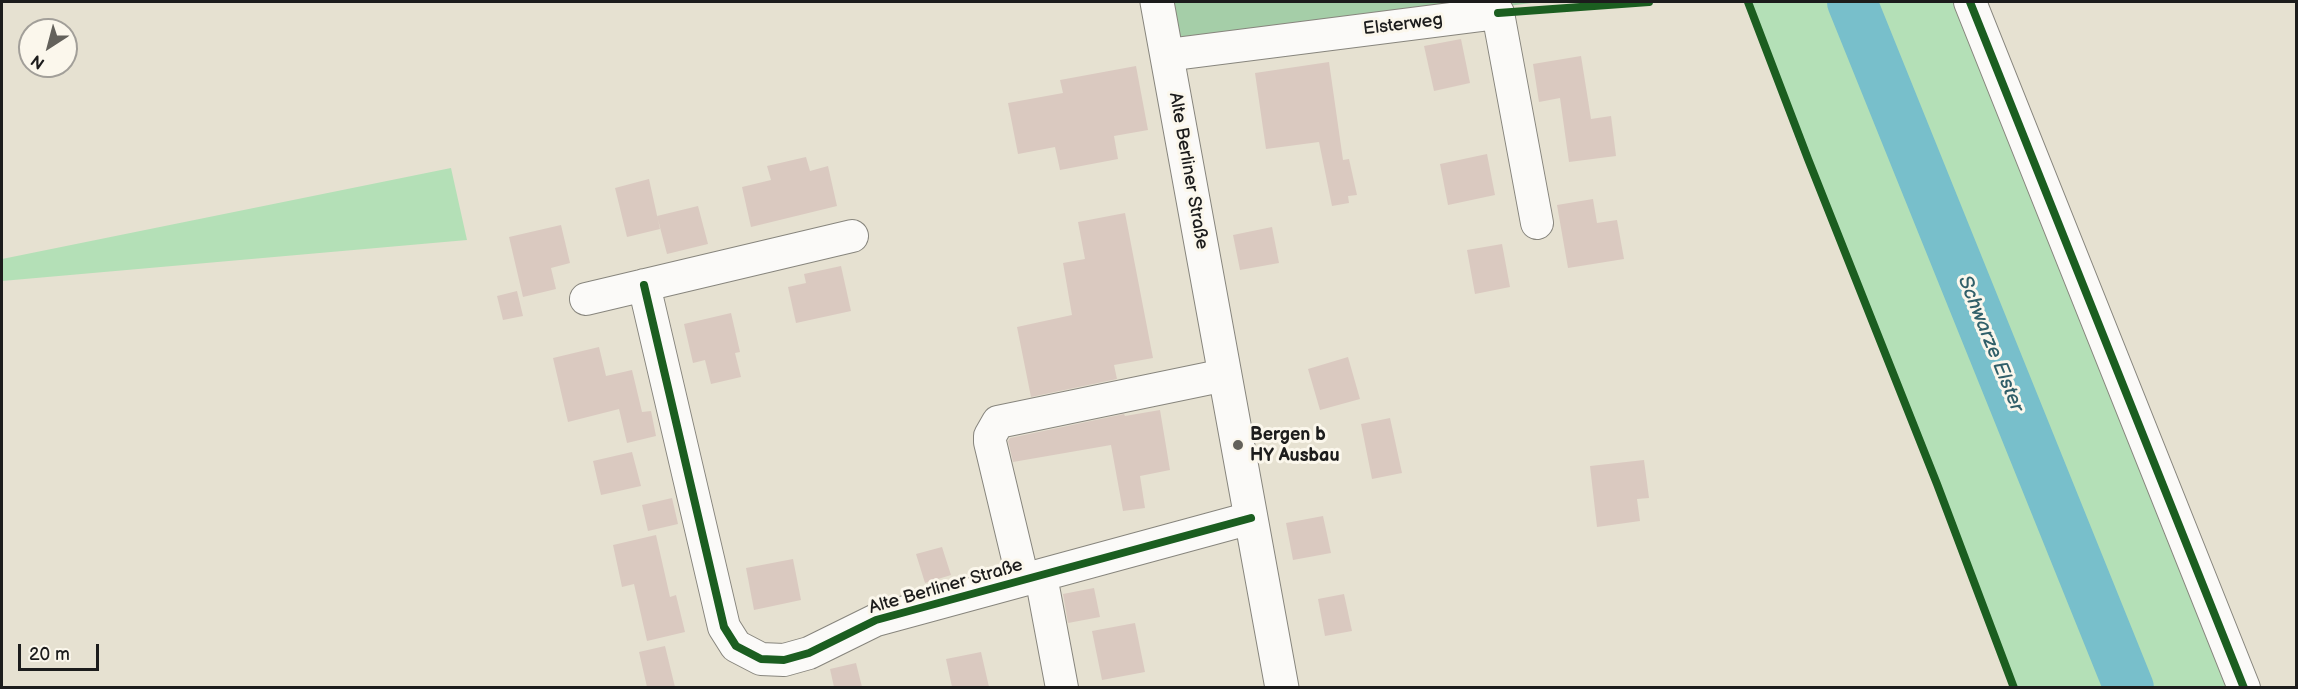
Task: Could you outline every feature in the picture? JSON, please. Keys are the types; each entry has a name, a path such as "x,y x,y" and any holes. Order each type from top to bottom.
{"main road":[{"name":"Alte Berliner Straße","path":"1157,2 1282,687"}],"street":[{"path":"1970,2 2244,687"},
{"name":"Elsterweg","path":"1167,55 1498,13 1537,223"},
{"path":"586,300 852,236"},
{"name":"Alte Berliner Straße","path":"644,285 724,627 736,646 761,659 784,660 809,653 876,620 1251,518"},
{"path":"1032,578 990,442 990,436 998,422 1225,375"},
{"name":"Alte Berliner Straße","path":"1032,578 1062,687"}],"green space":[{"path":"1157,2 1540,2 1166,48"},
{"path":"1748,2 1969,2 2243,687 2014,687"},
{"path":"451,168 467,240 2,281 2,259"}],"building":[{"path":"1461,39 1470,83 1434,91 1424,46"},
{"path":"1581,56 1591,119 1611,116 1616,156 1569,162 1560,98 1539,102 1533,64"},
{"path":"1329,62 1343,160 1349,159 1357,195 1348,196 1349,203 1332,206 1319,142 1266,149 1255,73"},
{"path":"1136,66 1148,130 1114,136 1118,159 1060,170 1055,147 1018,154 1008,103 1063,93 1060,80"},
{"path":"1487,154 1495,195 1448,205 1440,164"},
{"path":"806,157 810,171 828,166 837,206 751,227 742,187 771,180 767,166"},
{"path":"649,179 660,229 627,237 615,188"},
{"path":"1593,199 1597,223 1617,220 1624,259 1568,268 1557,205"},
{"path":"698,206 708,244 667,254 657,216"},
{"path":"1125,213 1153,358 1114,365 1117,379 1031,397 1017,327 1072,315 1063,263 1085,259 1078,222"},
{"path":"561,225 570,263 551,268 556,289 523,297 509,237"},
{"path":"1272,227 1279,263 1240,270 1233,235"},
{"path":"1502,244 1510,287 1475,294 1467,250"},
{"path":"841,266 851,311 796,323 788,287 806,283 804,274"},
{"path":"517,291 523,316 503,320 497,296"},
{"path":"731,313 740,352 735,353 741,377 711,384 705,360 693,363 684,324"},
{"path":"599,347 606,376 632,370 642,412 651,411 656,436 627,443 619,409 568,422 553,358"},
{"path":"1348,357 1360,399 1320,410 1308,369"},
{"path":"1160,410 1170,470 1140,476 1145,508 1123,511 1111,445 1013,462 1008,441 1010,438 1124,414 1125,416"},
{"path":"1390,418 1402,473 1372,479 1361,424"},
{"path":"632,452 641,486 601,495 593,461"},
{"path":"1644,460 1649,498 1637,499 1640,521 1597,527 1590,466"},
{"path":"672,498 678,524 648,531 642,505"},
{"path":"1323,516 1331,553 1293,560 1286,523"},
{"path":"656,535 670,597 676,595 685,632 647,641 634,584 622,587 613,545"},
{"path":"942,547 951,575 925,583 916,554"},
{"path":"793,559 801,600 754,610 746,568"},
{"path":"1094,588 1100,617 1068,623 1063,594"},
{"path":"1344,594 1352,631 1325,636 1318,599"},
{"path":"1135,623 1145,672 1102,680 1092,631"},
{"path":"665,646 675,687 647,687 639,652"},
{"path":"981,652 989,687 952,687 946,659"},
{"path":"856,663 862,687 834,687 830,669"}],"waterway":[{"name":"Schwarze Elster","path":"1852,2 2129,688"}],"cycle path":[{"path":"1498,13 1649,2"},
{"path":"1748,2 1937,484 2014,688"},
{"path":"1970,2 2244,688"},
{"path":"644,285 724,627 736,646 761,659 784,660 809,653 876,620 1251,518"}],"place":[{"name":"Bergen b HY Ausbau","path":"1238,445"}]}
